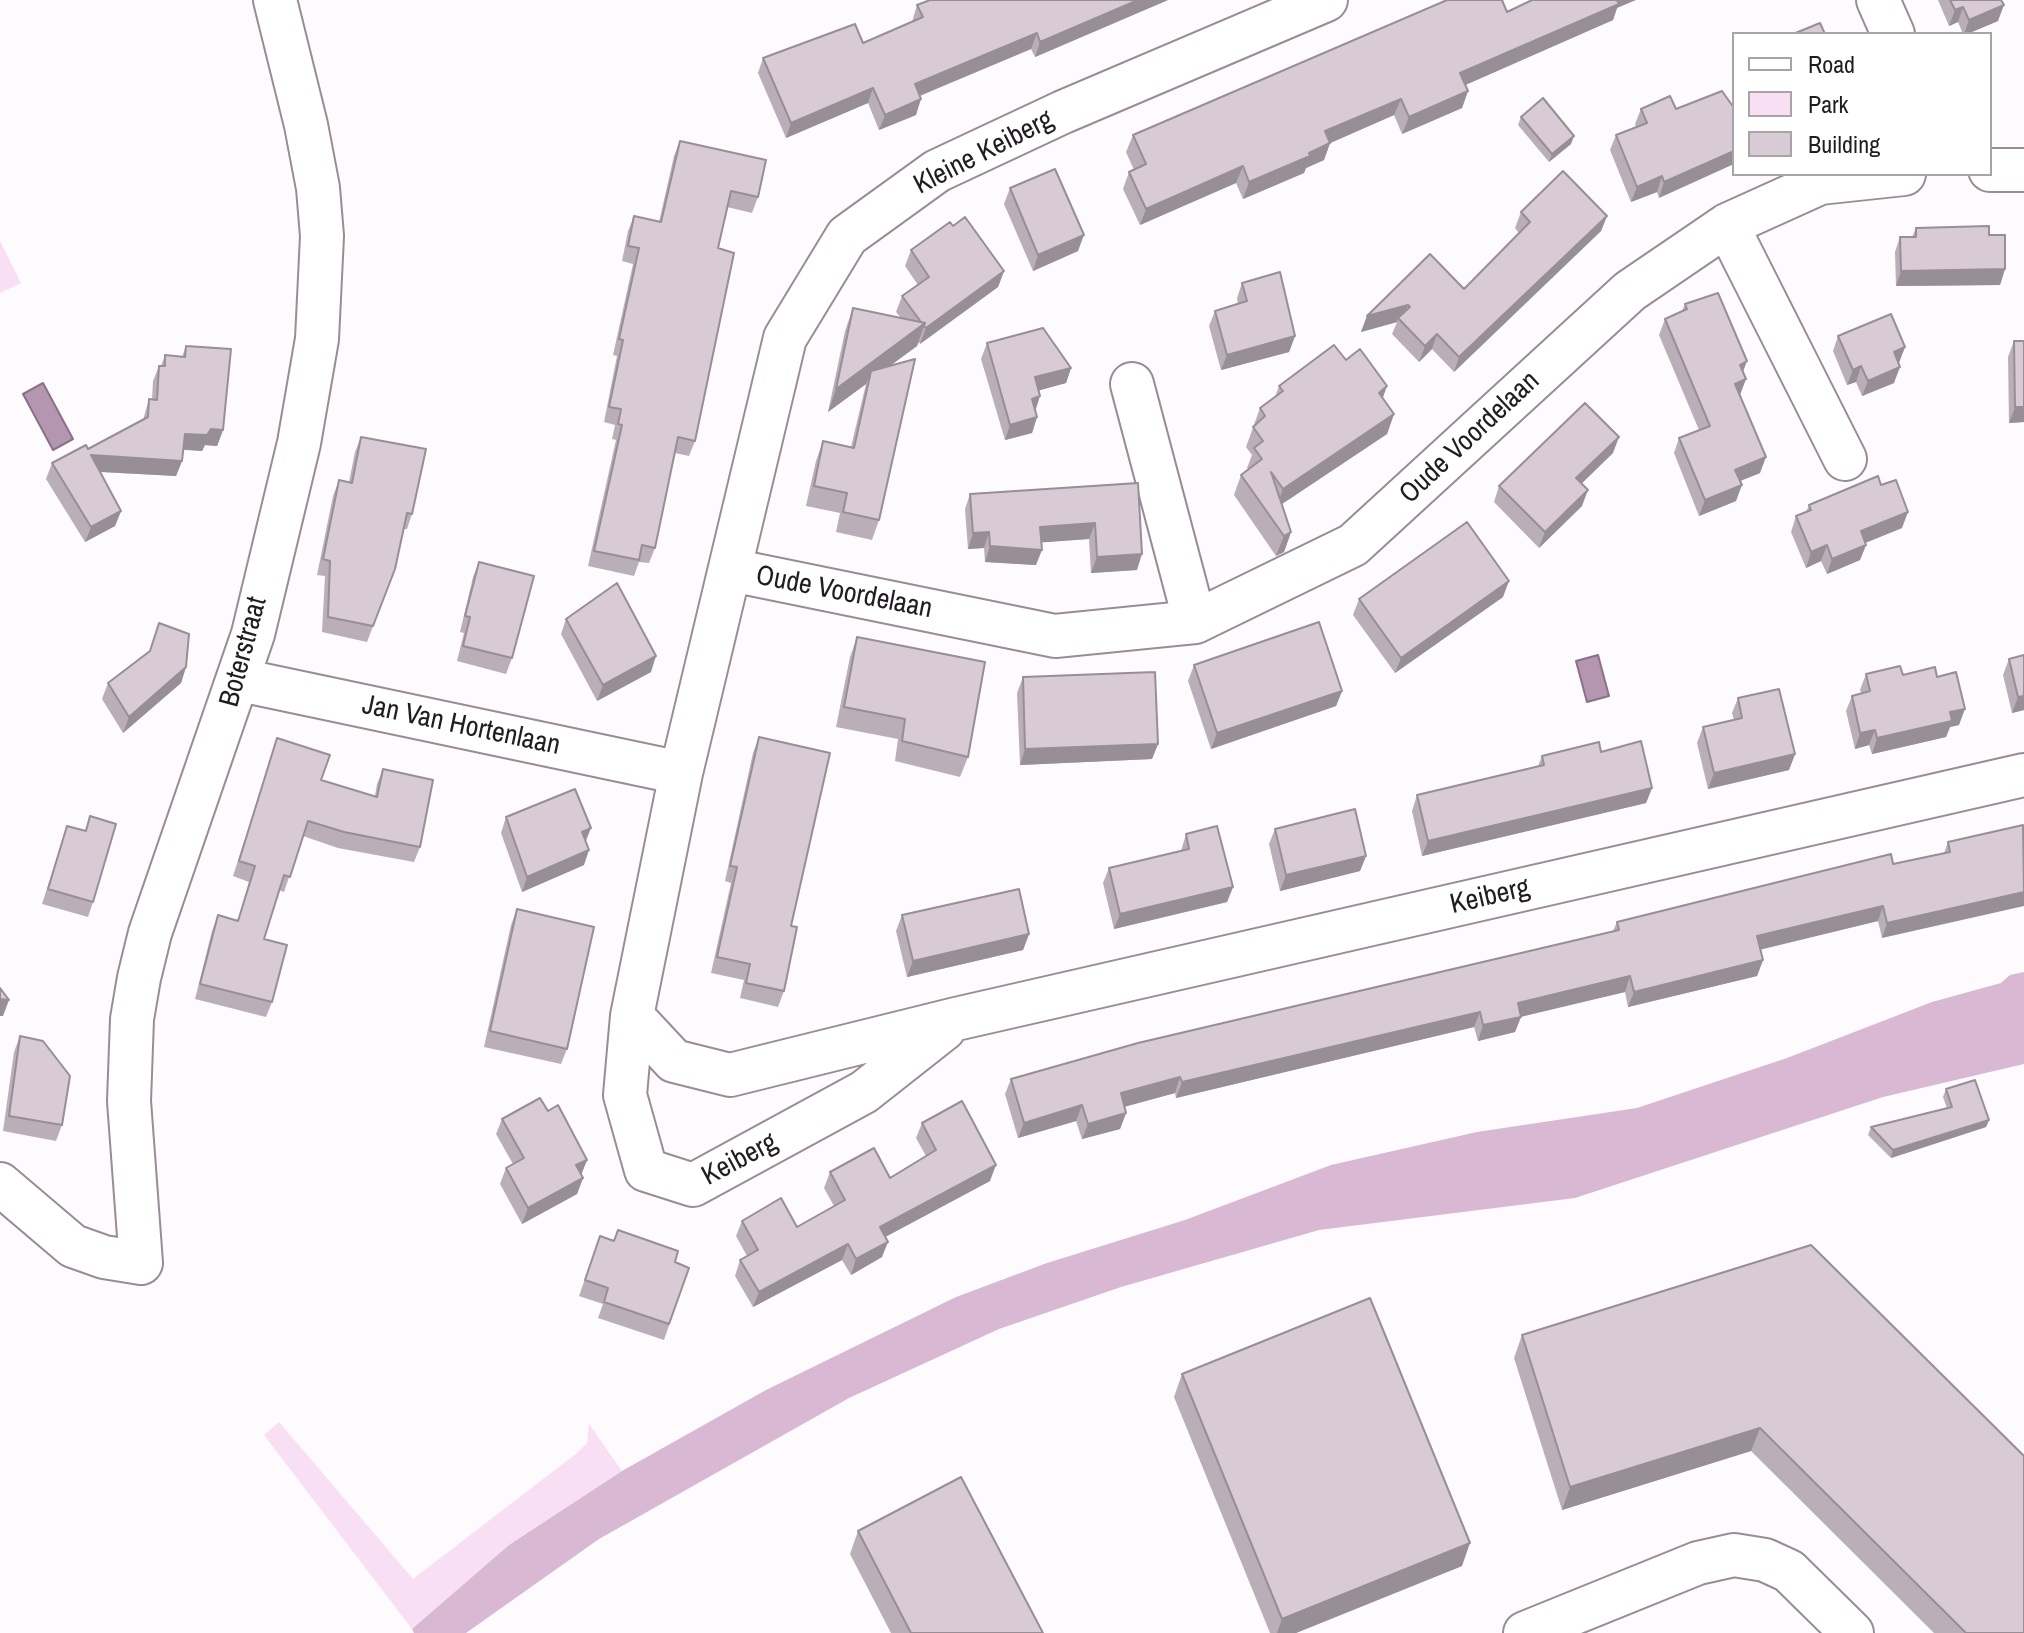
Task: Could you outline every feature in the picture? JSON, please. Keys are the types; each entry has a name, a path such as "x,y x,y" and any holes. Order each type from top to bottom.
{"street":[{"name":"Kleine Keiberg","path":"731,570 785,338 847,236 937,171 1063,112 1326,0"},
{"path":"1878,0 1892,32"},
{"name":"Boterstraat","path":"0,1184 73,1246 104,1257 141,1263 129,1101 129,1061 136,992 150,933 204,772 240,680 299,443 316,351 322,281 318,188 279,18"},
{"path":"1992,170 2024,170"},
{"name":"Oude Voordelaan","path":"731,570 1055,636 1195,622 1353,545 1630,291 1727,225 1820,183 1885,176"},
{"path":"1727,225 1845,459"},
{"path":"1132,384 1195,622"},
{"name":"Keiberg","path":"731,570 681,773 632,1016 625,1095 646,1170 693,1185 864,1092 956,1019"},
{"name":"Jan Van Hortenlaan","path":"240,680 681,773"},
{"name":"Keiberg","path":"632,1016 674,1061 730,1075 956,1019 2024,775"},
{"path":"1525,1633 1698,1563 1734,1555 1765,1560 1789,1571 1852,1633"}],"green space":[{"path":"0,241 21,283 0,293"},
{"path":"279,1422 413,1579 577,1453 587,1443 589,1424 622,1471 509,1545 412,1629 264,1435"}],"shaded area":[{"path":"43,383 73,439 53,450 23,394"},
{"path":"1598,655 1609,696 1587,702 1576,661"},
{"path":"2024,972 2024,1064 1883,1097 1575,1198 1319,1230 1121,1287 999,1329 849,1398 599,1539 466,1633 414,1633 412,1629 509,1545 622,1471 766,1390 956,1297 1047,1263 1185,1220 1331,1165 1477,1132 1637,1108 1787,1058 1932,1002 2001,983 2010,975"}],"building":[{"path":"930,0 1138,0 1040,42 1037,33 915,84 921,99 885,115 873,88 791,123 763,58 855,24 863,43 923,17 917,5"},
{"path":"1447,0 1502,0 1507,12 1532,0 1617,0 1619,4 1460,73 1468,91 1409,117 1401,99 1325,131 1330,143 1309,153 1310,156 1249,182 1243,166 1146,209 1129,172 1146,164 1133,135"},
{"path":"1950,0 2001,0 2004,5 1969,20 1963,7 1955,10"},
{"path":"1820,23 1824,32 1798,32"},
{"path":"1722,91 1732,105 1732,152 1664,182 1662,176 1637,187 1616,135 1647,123 1641,109 1670,96 1676,109"},
{"path":"1543,98 1574,136 1552,154 1521,117"},
{"path":"680,141 766,160 758,197 731,191 718,248 734,253 695,441 678,437 655,548 642,545 639,560 594,551 622,425 618,424 621,409 609,407 623,340 619,339 639,248 628,246 634,216 661,222"},
{"path":"1055,169 1084,235 1038,255 1010,188"},
{"path":"1563,171 1607,216 1459,357 1437,334 1425,346 1398,318 1410,307 1408,305 1367,316 1430,254 1464,289 1530,222 1521,212"},
{"path":"965,217 1004,271 926,328 902,296 929,277 911,250 950,222 953,226"},
{"path":"1989,226 1989,235 2005,235 2005,269 1901,271 1900,237 1916,237 1916,228"},
{"path":"1280,272 1295,336 1227,355 1215,311 1247,301 1242,283"},
{"path":"1718,293 1747,361 1740,365 1746,379 1735,384 1766,457 1735,470 1742,485 1705,500 1679,438 1710,426 1665,319 1687,309 1685,304"},
{"path":"853,308 925,323 836,389"},
{"path":"1891,314 1905,347 1894,352 1900,367 1868,381 1861,366 1853,370 1838,336"},
{"path":"1043,328 1071,368 1035,377 1040,396 1032,399 1037,417 1010,425 987,343"},
{"path":"2014,341 2024,341 2024,407 2015,407"},
{"path":"1334,345 1346,360 1360,349 1387,386 1379,393 1394,414 1283,489 1271,472 1291,532 1284,536 1241,475 1262,459 1254,448 1263,441 1253,427 1265,416 1260,408 1283,391 1279,386"},
{"path":"186,346 231,349 223,430 211,429 207,435 185,434 182,461 91,455 121,511 91,527 52,463 86,445 88,449 148,417 149,399 157,400 159,366 165,366 165,355 185,357"},
{"path":"915,359 879,520 843,512 847,493 814,486 823,441 854,448 871,371"},
{"path":"1585,403 1619,437 1576,478 1588,490 1545,532 1499,486"},
{"path":"361,437 426,449 412,514 407,513 395,569 373,626 328,617 330,561 323,559 339,480 352,483"},
{"path":"1878,476 1881,485 1896,480 1908,512 1861,531 1866,545 1832,559 1827,545 1811,552 1796,516 1811,510 1809,505"},
{"path":"1138,483 1142,554 1097,557 1095,523 1040,527 1042,550 990,546 989,532 973,533 970,494"},
{"path":"1467,522 1509,581 1401,658 1359,599"},
{"path":"479,562 534,576 512,658 463,646 470,617 465,616"},
{"path":"617,583 656,656 603,685 566,619"},
{"path":"1319,622 1342,691 1217,733 1194,665"},
{"path":"159,623 189,634 186,667 129,717 108,683 150,651"},
{"path":"857,637 985,662 968,757 902,741 905,719 844,707"},
{"path":"2024,655 2024,696 2018,697 2009,659"},
{"path":"1900,666 1903,675 1935,667 1937,677 1956,672 1965,709 1950,712 1952,721 1877,738 1875,730 1860,733 1852,696 1870,691 1866,674"},
{"path":"1155,672 1158,744 1025,749 1023,677"},
{"path":"1779,689 1795,754 1714,773 1703,727 1742,718 1738,698"},
{"path":"759,737 830,753 791,926 797,927 784,991 746,983 750,964 717,957 737,867 730,866"},
{"path":"277,738 330,755 321,780 377,797 383,769 433,780 420,847 344,832 308,821 290,877 284,875 264,939 287,945 272,1002 200,984 218,915 238,921 255,866 239,861"},
{"path":"1641,741 1652,788 1428,841 1417,795 1544,765 1542,756 1599,742 1601,752"},
{"path":"575,789 591,828 582,832 589,850 527,877 506,817"},
{"path":"1355,809 1366,856 1286,875 1275,829"},
{"path":"90,816 116,824 93,902 48,889 67,826 86,831"},
{"path":"2023,825 2024,892 1887,923 1883,906 1757,936 1763,960 1634,992 1630,976 1518,1003 1521,1017 1483,1025 1480,1012 1182,1082 1180,1077 1121,1093 1126,1113 1088,1124 1082,1105 1024,1123 1011,1079 1138,1043 1619,930 1617,922 1891,854 1893,864 1950,852 1948,842"},
{"path":"1217,826 1233,887 1120,914 1109,868 1189,849 1186,834"},
{"path":"1019,889 1029,934 913,961 902,915"},
{"path":"517,909 594,927 567,1049 490,1031"},
{"path":"0,988 9,1000 0,999"},
{"path":"20,1036 43,1041 70,1076 62,1125 9,1116"},
{"path":"1975,1080 1989,1120 1893,1150 1871,1127 1952,1107 1946,1089"},
{"path":"540,1098 548,1111 558,1105 587,1160 576,1165 583,1178 528,1208 506,1168 524,1158 502,1119"},
{"path":"962,1101 996,1165 880,1227 888,1242 856,1259 848,1244 759,1292 740,1260 758,1250 742,1221 781,1198 797,1227 845,1200 830,1172 874,1148 890,1178 936,1150 922,1123"},
{"path":"618,1230 678,1251 675,1262 689,1268 669,1324 604,1302 608,1288 585,1280 600,1236 614,1241"},
{"path":"1811,1245 2024,1456 2024,1633 1966,1633 1760,1428 1570,1487 1522,1335"},
{"path":"1370,1298 1470,1543 1282,1619 1182,1374"},
{"path":"961,1477 1043,1633 911,1633 858,1531"}]}
